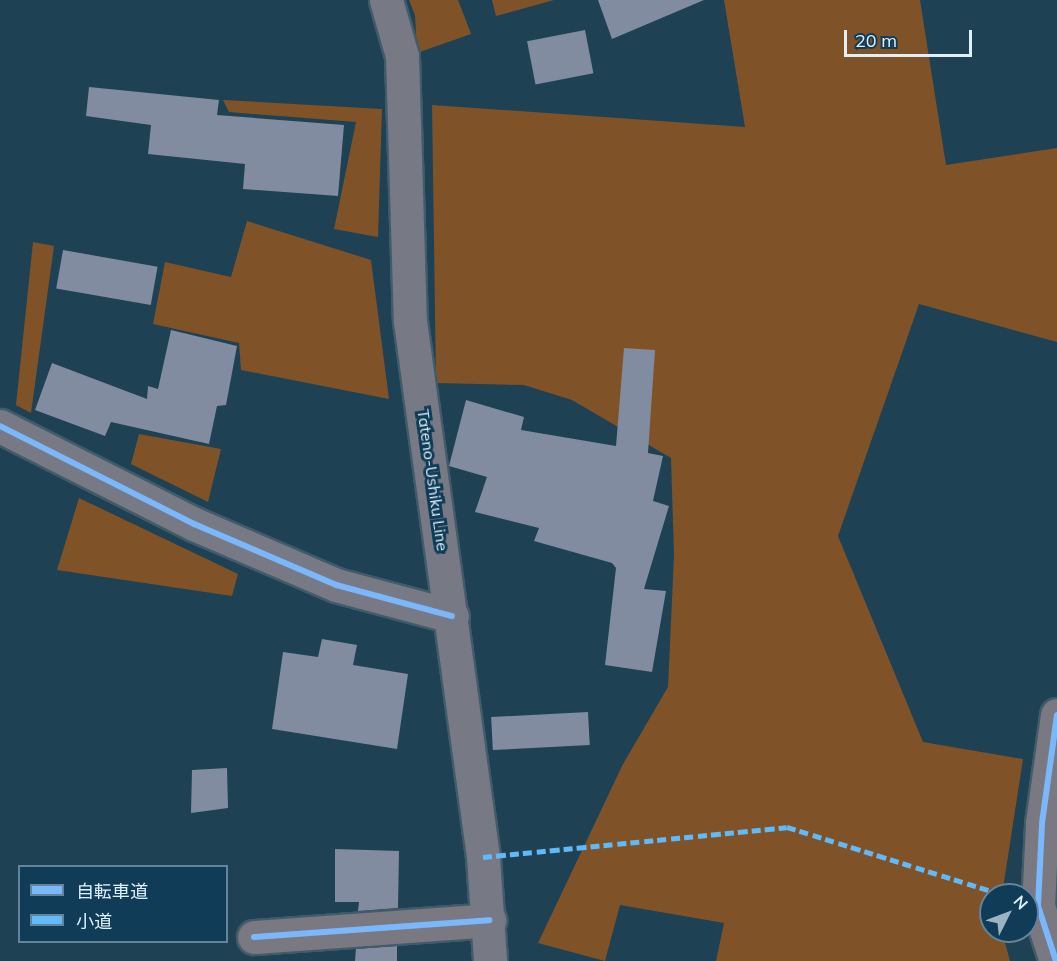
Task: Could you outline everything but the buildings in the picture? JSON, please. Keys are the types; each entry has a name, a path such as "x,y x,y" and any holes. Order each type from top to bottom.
{"main road":[{"name":"Tateno-Ushiku Line","path":"386,0 402,56 410,321 452,616 489,920 490,961"},
{"path":"0,426 194,524 336,585 452,616"}],"street":[{"path":"1056,961 1048,908 1042,823 1057,715"},
{"path":"254,937 489,920"}],"shaded area":[{"path":"409,0 458,0 471,34 417,53 415,15"},
{"path":"492,0 554,0 496,16"},
{"path":"724,0 920,0 946,165 1057,148 1057,342 919,304 838,536 923,742 1023,759 1004,883 979,883 979,943 1005,943 1010,961 716,961 724,923 620,905 605,961 538,943 623,764 668,687 674,555 671,458 572,400 524,385 436,383 432,105 745,127"},
{"path":"223,100 382,109 378,237 334,229 356,122 229,112"},
{"path":"247,221 371,260 389,399 241,370 239,343 153,324 165,262 231,277"},
{"path":"33,242 54,246 31,413 16,405"},
{"path":"139,434 221,449 208,502 131,464"},
{"path":"79,498 238,574 232,596 57,570"}],"marked path":[{"path":"483,857 787,827 979,887"}],"cycle path":[{"path":"0,426 194,524 336,585 452,616"},
{"path":"1056,961 1038,906 1042,823 1057,715"},
{"path":"254,937 489,920"}]}
